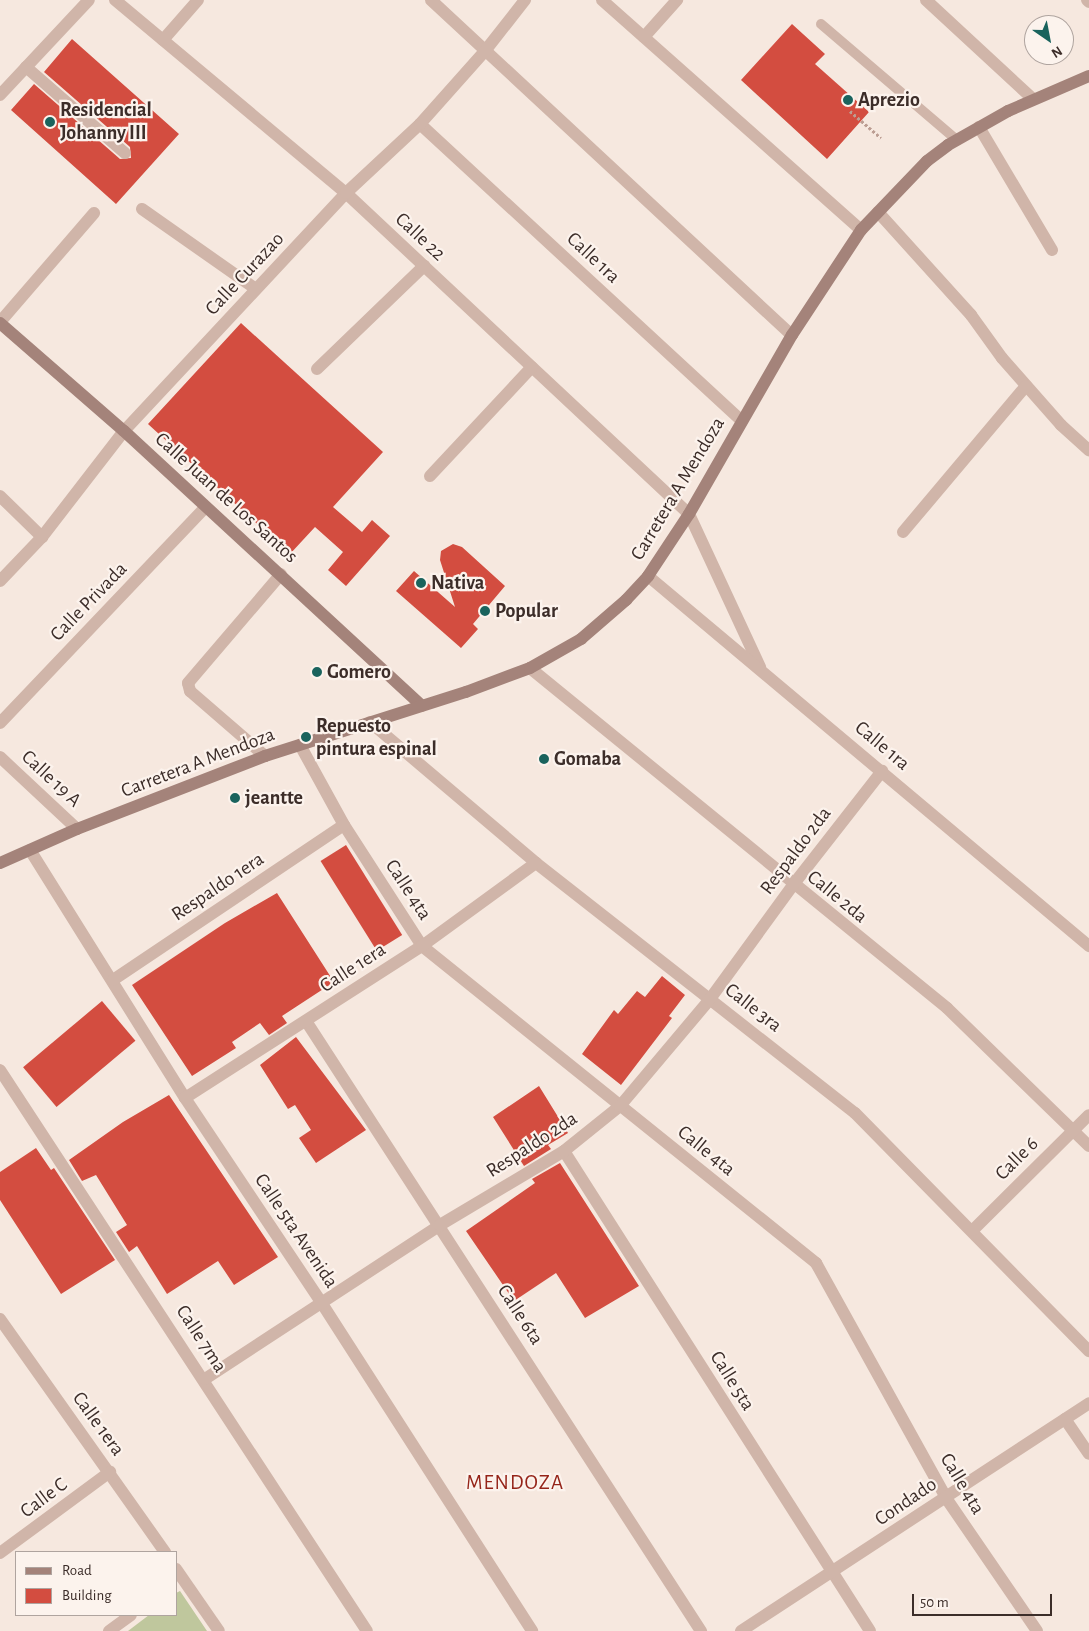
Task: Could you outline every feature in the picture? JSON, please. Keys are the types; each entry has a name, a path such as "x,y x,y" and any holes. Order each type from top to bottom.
{"street":[{"path":"0,95 89,0"},
{"name":"Calle 22","path":"115,0 346,193 690,514"},
{"path":"163,40 198,0"},
{"path":"431,0 792,335"},
{"name":"Calle Curazao","path":"0,581 42,537 124,431 346,193 420,124 485,51 525,0"},
{"path":"602,0 861,230"},
{"path":"644,37 677,0"},
{"path":"926,0 1033,99"},
{"path":"26,67 125,153"},
{"name":"Carretera A Mendoza","path":"0,864 77,829 265,756 422,706 530,668 581,639 626,600 648,576 690,514 741,420 792,335 861,230 927,162 957,140 1033,99 1089,76"},
{"name":"Calle 1ra","path":"420,124 741,420"},
{"path":"979,127 1052,250"},
{"path":"142,209 256,289"},
{"path":"878,212 971,315 1026,386 1061,426 1089,450"},
{"path":"0,322 94,213"},
{"path":"317,369 424,266"},
{"name":"Calle Juan de Los Santos","path":"0,322 124,431 422,706"},
{"path":"430,476 532,367"},
{"path":"903,532 1026,386"},
{"path":"0,496 42,537"},
{"name":"Calle Privada","path":"0,723 206,507"},
{"path":"690,514 760,668"},
{"path":"265,756 190,691 188,683 281,574"},
{"name":"Calle 1ra","path":"648,576 882,770 1089,946"},
{"name":"Calle 2da","path":"530,668 793,885 947,1008 1089,1146"},
{"name":"Calle 3ra","path":"370,722 536,863 855,1113 973,1230 1088,1349"},
{"name":"Calle 4ta","path":"300,745 344,825 422,946 816,1263 946,1498 1037,1631"},
{"name":"Calle 19 A","path":"0,757 77,829"},
{"name":"Respaldo 2da","path":"205,1379 440,1225 564,1151 620,1106 710,998 793,885 882,770"},
{"name":"Respaldo 1era","path":"112,980 344,825"},
{"name":"Calle 5ta Avenida","path":"30,850 185,1098 321,1302 532,1631"},
{"name":"Calle 1era","path":"185,1098 422,946 536,863"},
{"name":"Calle 6ta","path":"306,1021 440,1225 701,1631"},
{"name":"Calle 7ma","path":"0,1070 205,1379 368,1631"},
{"name":"Calle 6","path":"973,1230 1089,1115"},
{"name":"Calle 5ta","path":"564,1151 870,1631"},
{"name":"Calle 1era","path":"0,1319 164,1551"},
{"name":"Condado","path":"742,1631 832,1574 1089,1403"},
{"path":"1065,1419 1089,1454"},
{"name":"Calle C","path":"0,1554 110,1472"},
{"path":"178,1575 219,1631"},
{"path":"110,1631 130,1616"}],"lane":[{"path":"821,24 957,140"}],"path":[{"path":"850,111 881,138"}],"green space":[{"path":"180,1591 207,1631 128,1631 148,1616 178,1616 178,1592"}],"building":[{"path":"792,24 825,54 815,64 869,112 827,159 741,80"},
{"name":"Residencial Johanny III","path":"72,39 179,134 116,204 11,110 34,84 120,159 131,158 130,147 44,72"},
{"path":"241,323 383,452 333,507 362,532 372,520 390,536 346,586 328,570 343,552 315,527 290,554 148,424"},
{"path":"453,544 462,547 505,586 473,624 478,629 461,648 396,591 414,571 455,607 440,560 441,551"},
{"path":"346,845 402,935 377,951 321,861"},
{"path":"277,893 334,982 282,1016 287,1023 269,1035 260,1023 232,1042 236,1048 192,1076 132,985 225,923"},
{"path":"662,976 685,995 669,1016 672,1018 621,1085 582,1054 614,1010 618,1014 637,991 645,997"},
{"path":"102,1001 135,1041 57,1107 23,1067"},
{"path":"296,1037 366,1130 316,1163 299,1138 311,1130 295,1105 288,1109 260,1065"},
{"path":"539,1086 568,1133 548,1145 551,1149 524,1166 493,1117"},
{"path":"169,1095 278,1257 234,1285 218,1261 167,1294 137,1246 129,1252 116,1232 127,1225 96,1175 82,1181 69,1160 123,1122"},
{"path":"36,1148 51,1170 54,1168 115,1260 61,1294 0,1200 0,1172"},
{"path":"560,1163 639,1286 585,1318 556,1273 514,1301 466,1231 535,1183 532,1179"}],"place":[{"name":"Aprezio","path":"848,100"},
{"name":"Residencial Johanny III","path":"50,122"},
{"name":"Nativa","path":"421,583"},
{"name":"Popular","path":"485,611"},
{"name":"Gomero","path":"317,672"},
{"name":"Repuesto pintura espinal","path":"306,737"},
{"name":"Gomaba","path":"544,759"},
{"name":"jeantte","path":"235,798"}],"district":[{"name":"MENDOZA","path":"515,1483"}]}
